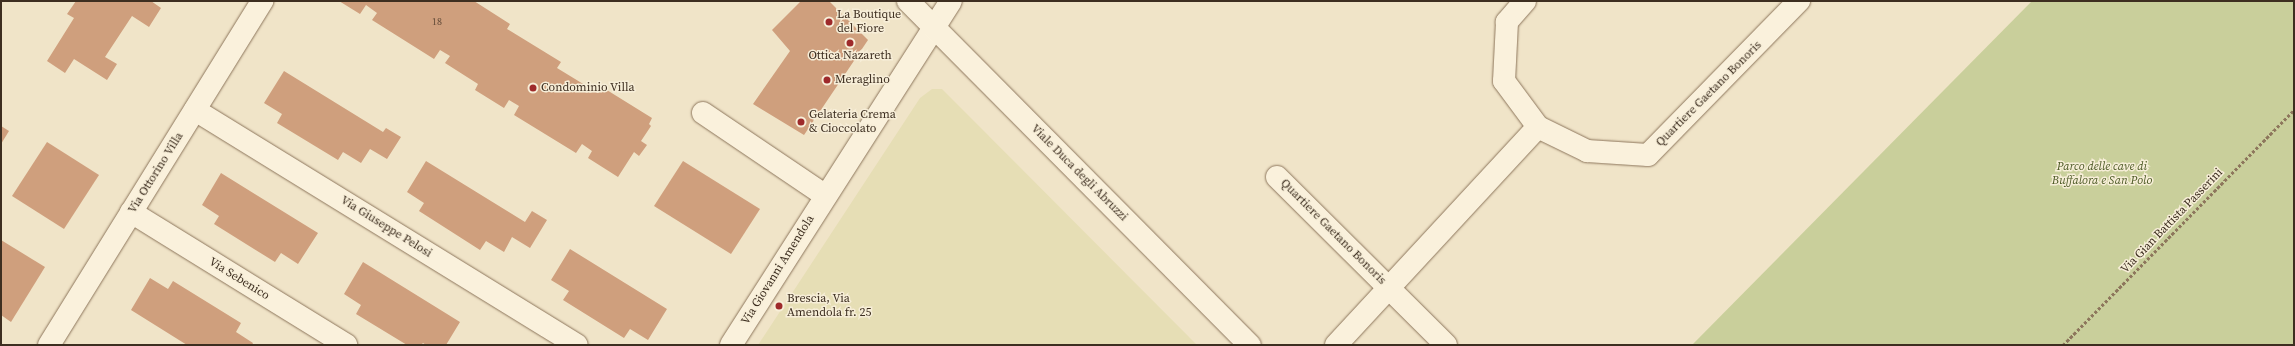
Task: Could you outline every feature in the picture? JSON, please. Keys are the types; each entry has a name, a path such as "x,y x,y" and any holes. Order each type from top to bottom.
{"street":[{"name":"Via Ottorino Villa","path":"49,345 262,1"},
{"name":"Viale Duca degli Abruzzi","path":"908,1 1250,345"},
{"name":"Via Giovanni Amendola","path":"731,345 934,26 952,1"},
{"name":"Quartiere Gaetano Bonoris","path":"1525,1 1507,22 1504,81 1538,127 1587,151 1648,155 1799,1"},
{"name":"Via Giuseppe Pelosi","path":"195,110 576,345"},
{"path":"703,113 826,196"},
{"name":"Quartiere Gaetano Bonoris","path":"1336,345 1538,127"},
{"name":"Quartiere Gaetano Bonoris","path":"1277,177 1446,345"},
{"name":"Via Sebenico","path":"131,212 346,345"}],"path":[{"name":"Via Gian Battista Passerini","path":"2063,345 2294,110"}],"shaded area":[{"path":"932,89 942,89 1197,345 758,345 920,98"}],"green space":[{"name":"Parco delle cave di Buffalora e San Polo","path":"2032,1 2294,1 2294,345 1692,345"}],"building":[{"path":"76,1 151,1 161,8 149,27 132,16 105,57 117,64 107,80 74,59 65,73 47,61 74,18 67,14"},
{"name":"Condominio Villa","path":"339,1 474,1 510,24 507,29 561,62 557,68 598,93 602,87 652,118 649,124 651,126 641,141 647,145 639,156 634,152 618,177 588,158 592,151 582,144 576,153 514,115 519,106 509,100 504,108 475,90 478,84 445,63 450,56 440,50 434,59 372,20 377,13 366,5 360,14"},
{"path":"801,1 829,1 868,40 804,135 753,104 790,51 772,30"},
{"path":"284,71 383,132 386,128 401,137 387,159 370,149 361,163 343,152 338,160 277,123 282,114 264,103"},
{"path":"1,126 9,131 1,144"},
{"path":"47,142 99,175 64,229 12,196"},
{"path":"426,161 525,222 532,211 547,220 530,248 512,237 504,252 486,241 480,250 419,211 424,203 407,192"},
{"path":"683,161 760,209 731,254 654,206"},
{"path":"221,173 318,233 298,264 281,253 275,262 214,224 219,216 202,205"},
{"path":"1,240 45,267 11,322 1,315"},
{"path":"570,249 667,309 648,340 630,329 624,338 563,300 569,291 551,280"},
{"path":"363,262 460,322 446,345 426,345 423,343 421,345 407,345 356,314 361,305 344,294"},
{"path":"150,278 168,289 173,281 241,323 236,332 253,343 252,345 187,345 131,310"}],"place":[{"name":"La Boutique del Fiore","path":"829,22"},
{"name":"Ottica Nazareth","path":"850,43"},
{"name":"Meraglino","path":"827,80"},
{"name":"Condominio Villa","path":"533,88"},
{"name":"Gelateria Crema & Cioccolato","path":"801,122"},
{"name":"Brescia, Via Amendola fr. 25","path":"779,306"}]}
